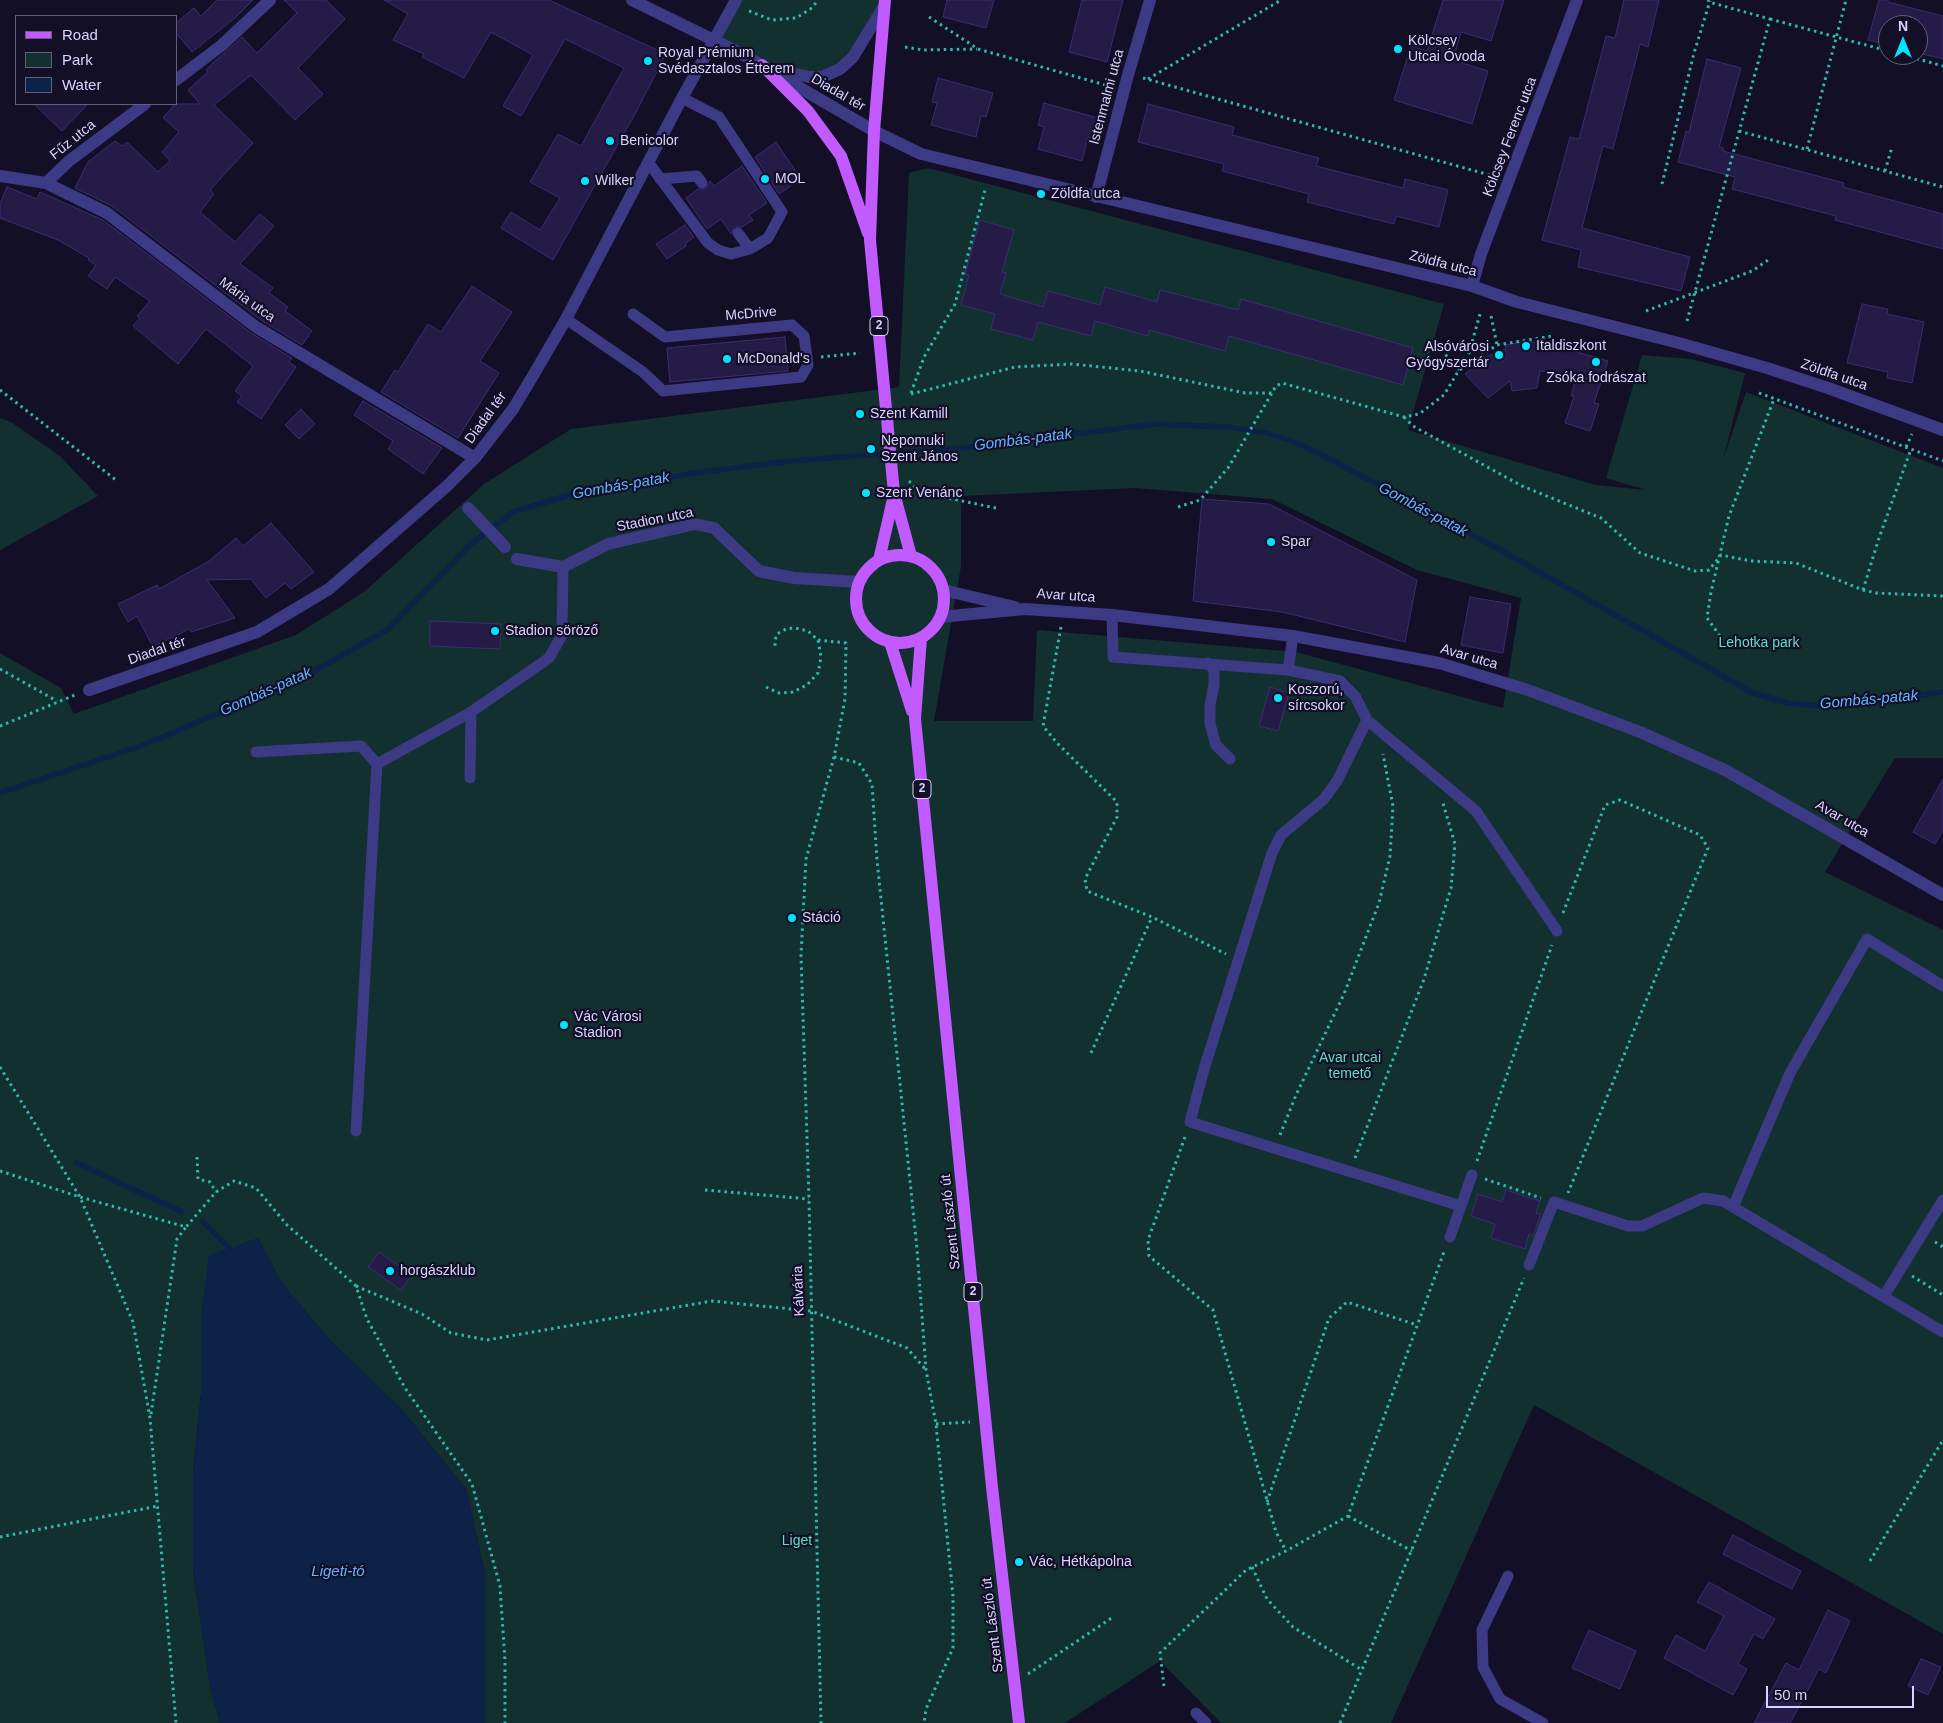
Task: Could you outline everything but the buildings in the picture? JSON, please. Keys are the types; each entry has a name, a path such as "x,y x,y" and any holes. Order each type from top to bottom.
{"main road":[{"name":"2","path":"885,3 874,131 870,240 894,493 911,556"},
{"path":"762,65 808,111 841,156 870,240"},
{"name":"2","path":"880,560 894,493"},
{"path":"895,555 911,556 926,563 937,575 943,590 944,604 940,618 932,629 921,638 906,642 890,642 871,631 858,614 856,599 859,582 866,570 880,560 895,555"},
{"name":"2","path":"915,718 921,638"},
{"name":"2","path":"890,642 915,718"},
{"name":"Szent László út","path":"915,718 985,1422 1019,1723"}],"street":[{"path":"178,78 222,45 270,0"},
{"path":"632,0 714,40 735,2"},
{"name":"Kölcsey Ferenc utca","path":"1472,286 1482,254 1577,0"},
{"name":"Istenmalmi utca","path":"1096,197 1128,74 1151,2"},
{"name":"Diadal tér","path":"762,65 809,77 831,74 840,69 853,57 885,3"},
{"name":"Diadal tér","path":"89,690 257,632 328,589 447,486 475,458 513,409 566,319 714,40 762,65 874,131"},
{"name":"Fűz utca","path":"46,183 69,162 144,105"},
{"name":"Zöldfa utca","path":"874,131 921,154 1472,286 1517,302 1680,343 1828,388 1943,430"},
{"name":"Mária utca","path":"0,176 46,183 107,214 256,327 475,458"},
{"path":"468,508 506,547"},
{"name":"Stadion utca","path":"563,567 608,544 696,524 714,528 759,571 794,578 859,582"},
{"path":"517,558 563,567"},
{"path":"943,590 1025,609"},
{"name":"Avar utca","path":"940,618 1025,609 1112,614 1293,636 1369,648 1439,663 1528,690 1640,732 1725,770 1943,895"}],"lane":[{"path":"648,162 708,244 718,250 731,254 750,249 768,238 782,212 719,117 682,98"},
{"path":"660,179 697,176 702,183"},
{"path":"738,233 750,249"},
{"name":"McDrive","path":"633,314 665,337 792,325 804,336 808,358"},
{"path":"566,319 643,372 663,391 801,377 808,365 808,358"},
{"path":"377,764 471,712 549,658 562,635 563,567"},
{"path":"1112,614 1113,657 1288,670 1340,681 1355,696 1367,720 1476,811 1556,931"},
{"path":"1288,670 1293,636"},
{"path":"1208,663 1214,670 1210,724 1216,745 1230,759"},
{"path":"470,778 471,712"},
{"path":"1367,720 1337,782 1324,799 1281,836 1272,853 1204,1068 1190,1122 1461,1206"},
{"path":"256,752 361,746 377,764 356,1131"},
{"path":"1733,1206 1790,1073 1867,939 1943,986"},
{"path":"1450,1237 1472,1175"},
{"path":"1529,1265 1558,1203 1628,1226 1642,1226 1703,1198 1723,1201 1943,1332"},
{"path":"1884,1296 1943,1200"},
{"path":"1508,1576 1482,1630 1483,1667 1500,1699 1543,1723"},
{"path":"1196,1712 1206,1723"}],"path":[{"path":"735,2 772,20 796,18 812,8 818,0"},
{"path":"1147,79 1281,0"},
{"path":"1807,150 1846,0"},
{"path":"1662,184 1694,53 1709,1 1878,47"},
{"path":"929,17 978,48 1110,86"},
{"path":"1687,321 1770,19"},
{"path":"906,47 923,50 978,48"},
{"path":"1928,62 1943,66"},
{"path":"1128,74 1510,181"},
{"path":"1739,131 1943,187"},
{"path":"1886,171 1892,147"},
{"path":"985,190 954,304 924,357 911,394 1015,367 1072,364 1140,371 1245,393 1273,393"},
{"path":"1646,311 1752,271 1771,258"},
{"path":"1465,367 1480,314"},
{"path":"1491,316 1497,345"},
{"path":"1178,506 1200,500 1228,468 1276,386 1282,383 1404,417 1419,414 1444,395 1459,370 1497,345 1552,336"},
{"path":"1441,350 1459,370"},
{"path":"808,358 860,353"},
{"path":"0,390 116,480"},
{"path":"1758,393 1943,460"},
{"path":"1720,636 1707,618 1729,516 1774,398"},
{"path":"1404,417 1413,426 1522,486 1601,518 1640,553 1695,571 1708,570 1721,555"},
{"path":"1863,590 1878,541 1912,449"},
{"path":"908,480 918,492 996,508"},
{"path":"1721,555 1751,560 1796,563 1863,590 1876,593 1943,596"},
{"path":"1063,612 1043,726 1057,743 1117,802 1117,817 1085,879 1087,891 1152,917 1238,960"},
{"path":"766,687 779,692 793,692 807,685 818,673 821,657 818,640 808,631 795,628 786,629 777,634 775,647"},
{"name":"Kálvária","path":"818,640 846,642 845,700 834,757 806,859 801,955 809,1199 821,1723"},
{"path":"0,669 57,702"},
{"path":"0,726 89,690"},
{"path":"1276,1148 1296,1094 1344,994 1381,894 1390,856 1393,806 1379,731"},
{"path":"834,757 859,763 872,784 877,860 915,1229 926,1370 936,1424 953,1596 952,1648 926,1709 924,1723"},
{"path":"1350,1171 1424,979 1451,888 1455,844 1437,778"},
{"path":"1620,800 1700,835 1708,848 1558,1203 1472,1175 1556,931 1605,805 1620,800"},
{"path":"1091,1053 1152,917"},
{"path":"0,1067 80,1197 133,1322 150,1418 176,1723"},
{"path":"1190,1122 1148,1240 1149,1256 1213,1310 1276,1532 1286,1551"},
{"path":"197,1158 198,1179 210,1182 216,1192"},
{"path":"0,1171 80,1197 186,1227"},
{"path":"150,1418 177,1239 216,1192 234,1181 256,1188 287,1225 356,1286 422,1314 451,1333 487,1340 712,1301 811,1311 908,1348 926,1370"},
{"path":"705,1190 809,1199"},
{"path":"1164,1686 1160,1653 1246,1570 1286,1551 1348,1516 1450,1237"},
{"path":"1340,1723 1529,1265"},
{"path":"1901,1269 1943,1295"},
{"path":"356,1286 367,1319 405,1388 472,1484 500,1586 505,1661 505,1723"},
{"path":"1267,1502 1329,1318 1347,1302 1417,1325"},
{"path":"936,1424 985,1422"},
{"path":"1870,1561 1943,1440"},
{"path":"0,1537 158,1506"},
{"path":"1348,1516 1412,1551"},
{"path":"1252,1567 1267,1599 1293,1627 1362,1670"},
{"path":"1015,1683 1114,1617"}],"green space":[{"path":"736,0 885,0 864,40 831,74 762,65 714,40"},
{"path":"928,168 1444,304 1408,430 1596,485 1646,490 1606,478 1642,355 1691,359 1745,373 1723,460 1746,392 1943,468 1943,758 1895,758 1825,872 1943,930 1943,1634 1534,1405 1391,1723 1221,1723 1160,1661 1065,1723 485,1723 485,1574 466,1489 403,1411 327,1337 281,1282 258,1238 201,1394 193,1472 193,1570 210,1686 220,1723 0,1723 0,653 61,688 74,714 296,635 364,592 484,484 571,429 899,387 909,173","holes":["1135,488 1272,499 1417,570 1521,598 1503,708 1296,652 1037,630 1033,721 934,721 961,566 961,496"]},
{"path":"0,418 11,422 60,456 98,496 0,550"}],"water":[{"name":"Ligeti-tó","path":"258,1238 281,1282 327,1337 403,1411 466,1489 485,1574 485,1723 220,1723 210,1686 193,1570 193,1472 201,1394 201,1314 209,1255"}],"waterway":[{"name":"Gombás-patak","path":"0,793 141,746 298,680 387,630 471,544 513,512 569,495 695,473 791,461 963,448 1154,424 1228,427 1267,433 1295,442 1506,553 1753,693 1788,703 1820,706 1858,704 1943,692"},
{"path":"77,1163 182,1212"},
{"path":"203,1222 229,1248"}],"place":[{"name":"Kölcsey Utcai Óvoda","path":"1398,49"},
{"name":"Royal Prémium Svédasztalos Étterem","path":"648,61"},
{"name":"Benicolor","path":"610,141"},
{"name":"MOL","path":"765,179"},
{"name":"Wilker","path":"585,181"},
{"name":"Zöldfa utca","path":"1041,194"},
{"name":"Italdiszkont","path":"1526,346"},
{"name":"Alsóvárosi Gyógyszertár","path":"1499,355"},
{"name":"McDonald's","path":"727,359"},
{"name":"Zsóka fodrászat","path":"1596,362"},
{"name":"Szent Kamill","path":"860,414"},
{"name":"Nepomuki Szent János","path":"871,449"},
{"name":"Szent Venánc","path":"866,493"},
{"name":"Spar","path":"1271,542"},
{"name":"Stadion söröző","path":"495,631"},
{"name":"Koszorú, sírcsokor","path":"1278,698"},
{"name":"Stáció","path":"792,918"},
{"name":"Vác Városi Stadion","path":"564,1025"},
{"name":"horgászklub","path":"390,1271"},
{"name":"Vác, Hétkápolna","path":"1019,1562"}],"park label":[{"name":"Lehotka park","path":"1759,643"},
{"name":"Avar utcai temető","path":"1350,1066"},
{"name":"Liget","path":"797,1541"}]}
